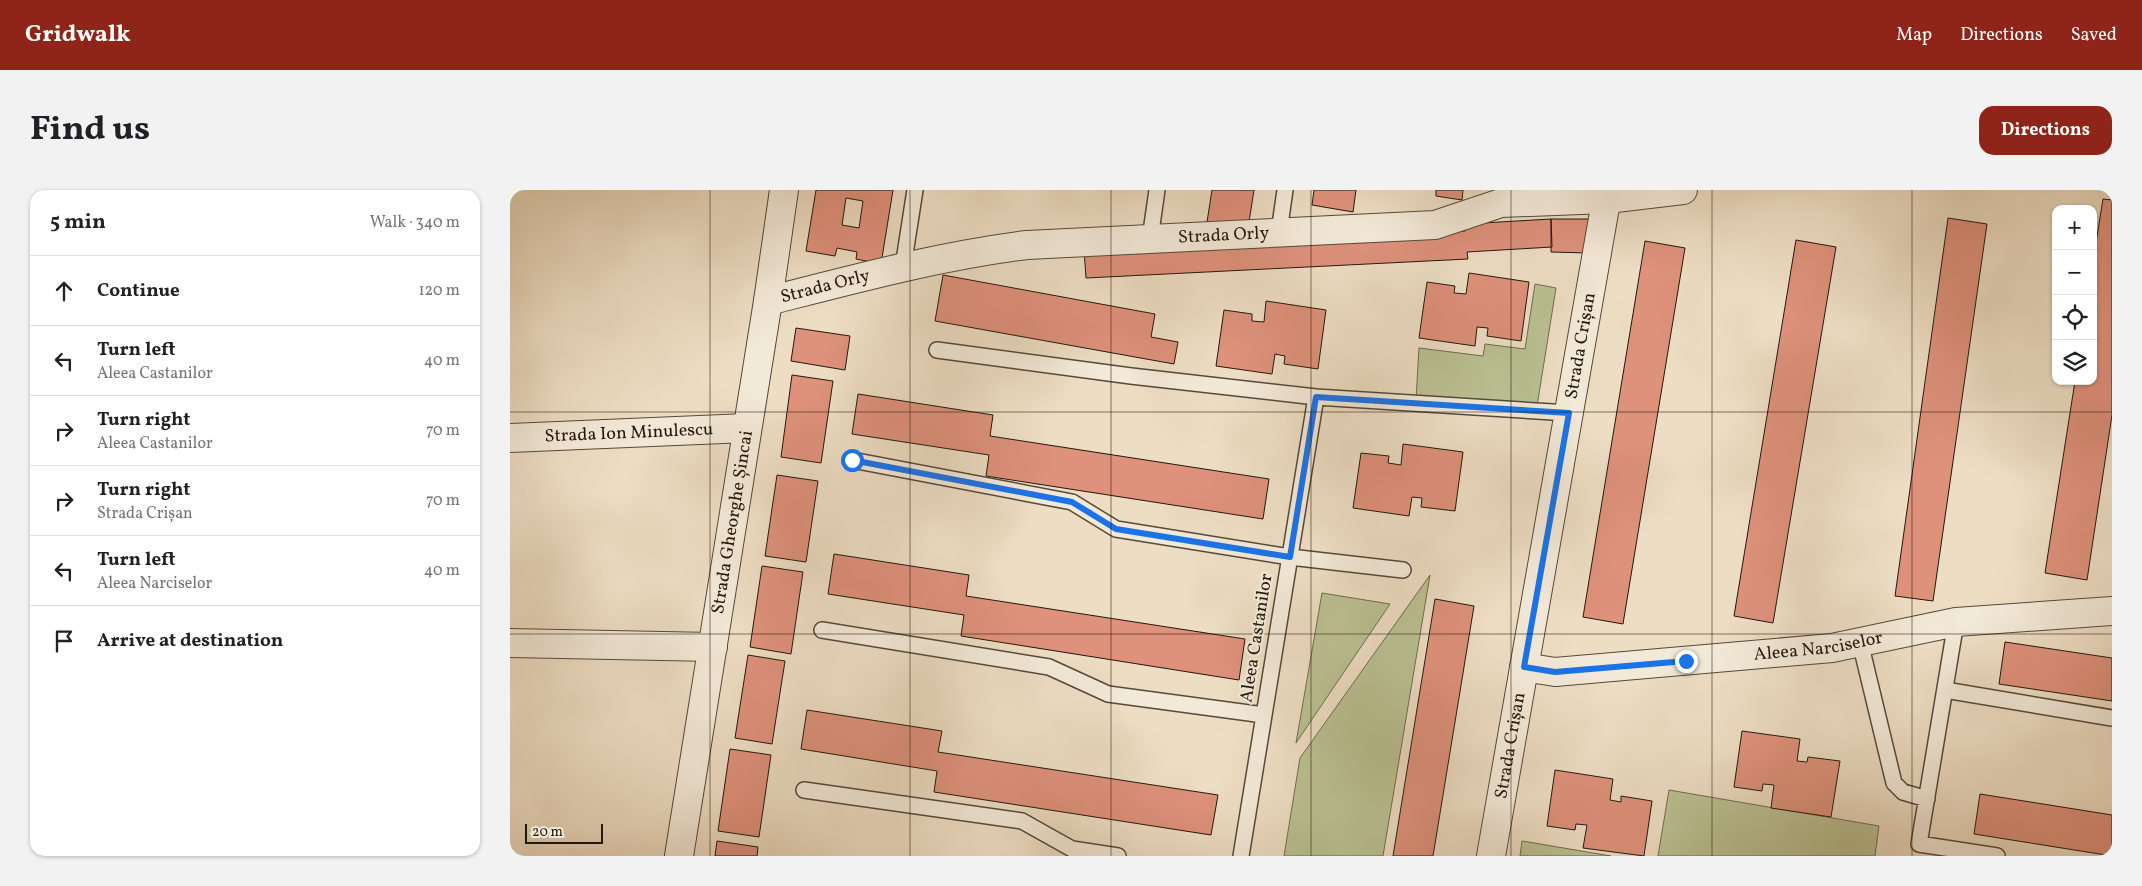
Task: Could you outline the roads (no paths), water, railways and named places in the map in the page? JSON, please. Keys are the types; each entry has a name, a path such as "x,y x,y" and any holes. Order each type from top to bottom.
{"street":[{"name":"Strada Gheorghe Șincai","path":"679,856 748,428 784,190"},
{"name":"Strada Orly","path":"768,301 903,266 1027,245 1435,225 1502,197 1683,190"},
{"name":"Strada Crișan","path":"1491,856 1608,194"},
{"name":"Strada Ion Minulescu","path":"510,438 748,428"},
{"name":"Aleea Narciselor","path":"1524,667 1555,672 1832,648 1956,622 2112,611"},
{"path":"510,643 713,647"}],"lane":[{"path":"903,266 915,190"},
{"path":"1150,239 1157,190"},
{"path":"1279,232 1285,190"},
{"path":"937,350 1131,376 1316,397 1569,413"},
{"name":"Aleea Castanilor","path":"1241,856 1316,397"},
{"path":"852,460 1072,502 1116,529 1290,557 1403,570"},
{"path":"1956,622 1919,844 1997,856"},
{"path":"822,630 1049,667 1108,694 1264,715"},
{"path":"1860,642 1894,783 1904,792 1927,799"},
{"path":"1945,690 2112,718"},
{"path":"804,790 1022,821 1072,849 1118,856"}]}
